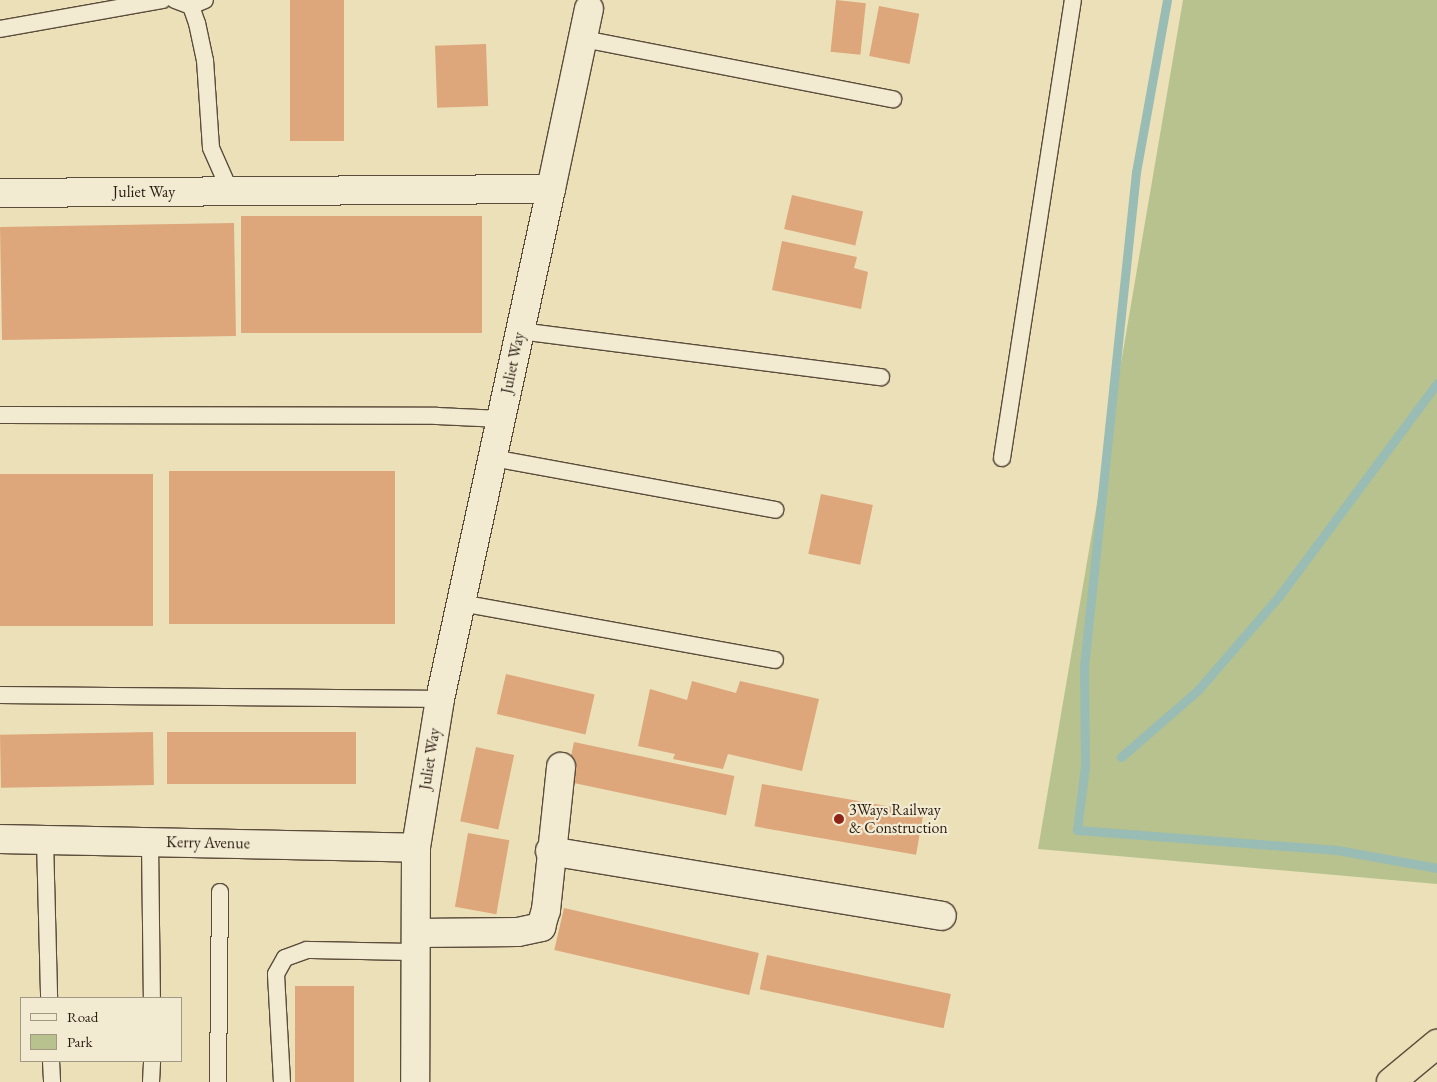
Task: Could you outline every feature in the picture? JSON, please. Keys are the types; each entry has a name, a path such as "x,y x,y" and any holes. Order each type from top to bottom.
{"highway":[{"path":"1392,1082 1437,1044"}],"street":[{"path":"551,189 590,4"},
{"name":"Juliet Way","path":"0,193 551,189 440,700 416,848 414,1082"},
{"path":"415,943 518,932 541,927 546,910 550,851 561,767"},
{"name":"Kerry Avenue","path":"0,839 416,848"},
{"path":"550,851 942,916"}],"lane":[{"path":"0,30 162,0"},
{"path":"175,0 198,3 205,60 211,148 230,192"},
{"path":"1002,458 1072,0"},
{"path":"583,39 893,99"},
{"path":"520,331 881,378"},
{"path":"0,415 437,416 501,419"},
{"path":"493,458 775,510"},
{"path":"461,603 775,660"},
{"path":"0,695 440,700"},
{"path":"44,840 49,997"},
{"path":"150,842 152,997"},
{"path":"218,1082 220,892"},
{"path":"282,1082 276,974 285,958 307,950 415,943"},
{"path":"51,1062 52,1082"},
{"path":"151,1082 152,1062"}],"green space":[{"path":"1183,0 1437,0 1437,884 1038,849"}],"building":[{"path":"290,0 344,0 344,141 290,141"},
{"path":"836,0 866,3 860,55 831,52"},
{"path":"879,6 919,14 910,64 869,56"},
{"path":"486,44 488,106 437,108 435,46"},
{"path":"792,195 863,211 855,246 784,229"},
{"path":"241,216 482,216 482,333 241,333"},
{"path":"234,223 236,336 2,340 0,227"},
{"path":"782,241 857,257 854,268 868,272 861,309 772,290"},
{"path":"169,471 395,471 395,624 169,624"},
{"path":"0,474 153,474 153,626 0,626"},
{"path":"821,494 873,505 860,565 808,554"},
{"path":"506,674 595,694 585,734 497,714"},
{"path":"692,681 736,693 740,681 819,699 802,771 728,754 723,769 673,759 675,754 638,746 650,689 687,700"},
{"path":"153,732 154,785 1,788 0,735"},
{"path":"167,732 356,732 356,784 167,784"},
{"path":"574,742 734,776 726,815 566,781"},
{"path":"476,747 514,755 498,829 460,821"},
{"name":"3Ways Railway & Construction","path":"762,784 924,812 916,855 755,826"},
{"path":"468,833 509,840 496,914 455,907"},
{"path":"564,908 759,953 749,995 554,950"},
{"path":"767,955 951,994 944,1028 760,989"},
{"path":"295,986 354,986 354,1082 295,1082"}],"waterway":[{"path":"1167,0 1136,172 1084,666 1085,766 1077,830 1337,850 1437,868"},
{"path":"1121,757 1198,690 1279,596 1437,383"}],"place":[{"name":"3Ways Railway & Construction","path":"839,819"}]}
